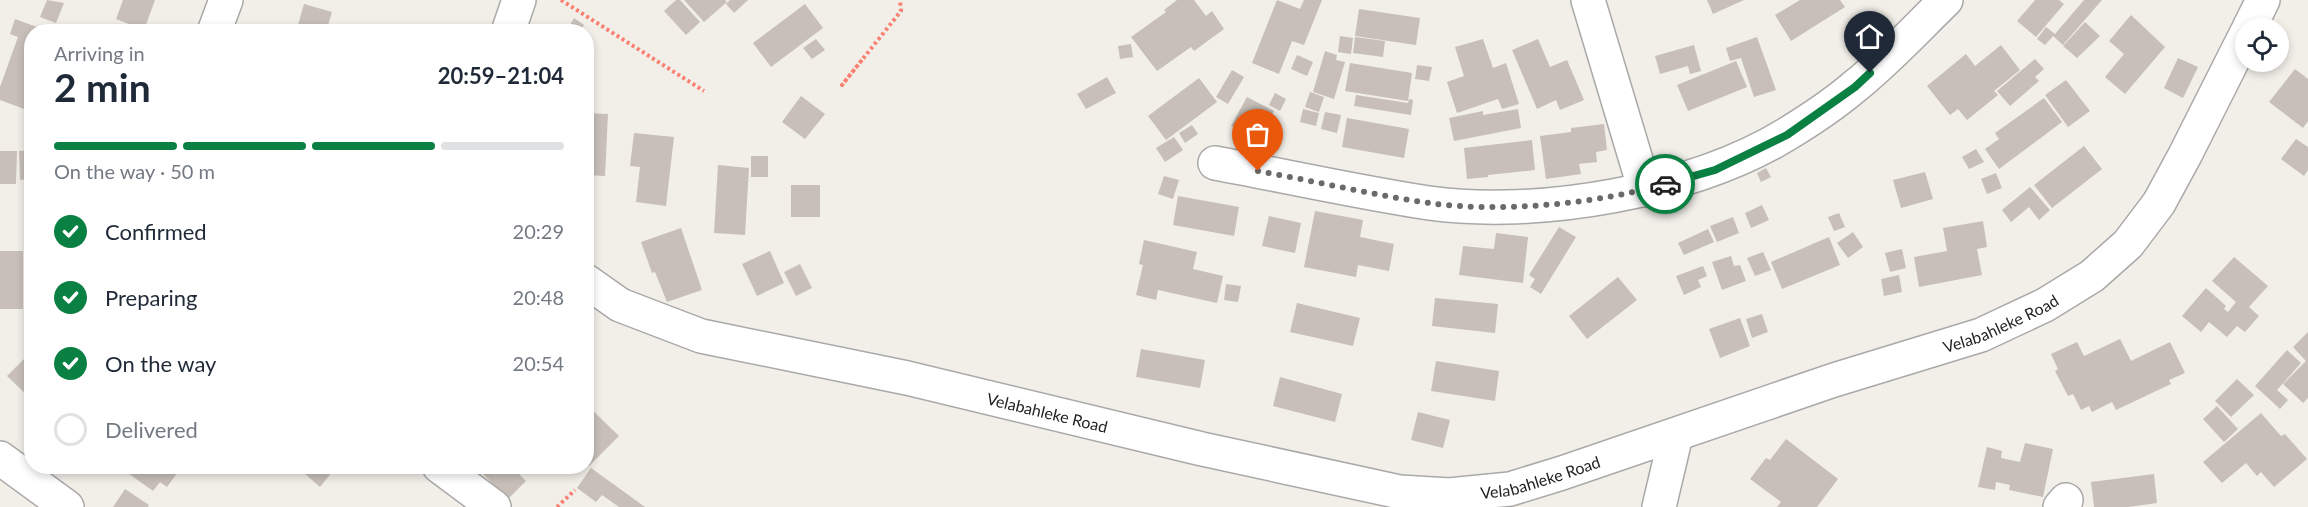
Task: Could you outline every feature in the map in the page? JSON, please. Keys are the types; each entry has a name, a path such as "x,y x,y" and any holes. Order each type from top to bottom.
{"street":[{"path":"217,24 226,0"},
{"path":"511,24 519,0"},
{"path":"1588,0 1645,190"},
{"path":"1215,163 1430,203 1490,207 1574,201 1645,190 1715,170 1787,135 1855,87 1946,0"},
{"path":"2253,18 2263,0"},
{"name":"Velabahleke Road","path":"594,287 620,305 701,336 907,378 1202,449 1400,492 1449,495 1510,489 1562,474 1834,380 1981,335 2045,305 2092,276 2128,244 2159,203 2186,155 2235,56"},
{"path":"1659,507 1676,435"},
{"path":"0,458 67,507"},
{"path":"450,474 494,507"}],"path":[{"path":"561,0 704,91"},
{"path":"862,60 842,85 901,11 900,0"},
{"path":"557,507 575,490"}],"building":[{"path":"47,0 64,3 56,23 40,17"},
{"path":"123,0 155,0 146,24 129,24 116,19"},
{"path":"676,0 680,0 700,22 686,35 664,11"},
{"path":"684,0 725,0 727,2 704,22"},
{"path":"730,0 748,0 734,13 726,4"},
{"path":"1177,0 1194,0 1206,16 1212,11 1224,29 1194,51 1191,47 1157,71 1131,37 1166,12 1164,10"},
{"path":"1277,0 1300,9 1304,0 1322,0 1304,45 1292,41 1279,74 1252,63"},
{"path":"1707,0 1744,0 1713,14"},
{"path":"1800,0 1840,0 1845,7 1791,41 1775,15"},
{"path":"2035,0 2059,0 2064,4 2036,37 2017,21"},
{"path":"2084,0 2102,0 2063,45 2053,36 2045,45 2037,39 2046,27 2055,34"},
{"path":"304,4 332,12 328,24 298,24"},
{"path":"805,4 823,28 771,67 753,43"},
{"path":"1359,9 1420,18 1416,45 1355,36"},
{"path":"2131,15 2165,47 2125,94 2105,77 2124,54 2109,41"},
{"path":"574,18 583,24 571,24"},
{"path":"15,19 29,24 24,24 24,109 0,100 0,87 18,37 10,34"},
{"path":"2085,22 2100,36 2077,58 2063,46"},
{"path":"1340,36 1353,38 1351,54 1338,52"},
{"path":"1355,37 1385,41 1383,57 1353,53"},
{"path":"1757,37 1776,90 1754,97 1741,58 1730,61 1726,48"},
{"path":"816,39 825,50 812,59 803,48"},
{"path":"1483,39 1493,68 1506,63 1519,104 1502,109 1498,99 1457,113 1447,82 1464,76 1455,47"},
{"path":"1538,39 1550,67 1567,60 1584,100 1560,110 1556,100 1537,109 1512,50"},
{"path":"1131,44 1133,57 1120,59 1118,46"},
{"path":"1694,45 1701,71 1690,74 1688,66 1660,74 1655,56"},
{"path":"2001,45 2020,70 1994,91 1998,95 1967,120 1958,109 1950,115 1927,86 1966,54 1975,66"},
{"path":"1325,51 1337,55 1336,60 1345,62 1334,99 1313,92"},
{"path":"1297,55 1313,62 1307,76 1291,69"},
{"path":"2178,58 2198,67 2183,98 2164,88"},
{"path":"2035,59 2044,69 2035,77 2039,81 2010,106 1997,91"},
{"path":"1736,61 1747,87 1688,111 1677,85"},
{"path":"1350,63 1412,73 1408,101 1345,91"},
{"path":"1417,65 1432,67 1429,81 1415,79"},
{"path":"2295,69 2308,79 2308,121 2303,128 2269,102"},
{"path":"1232,70 1244,77 1228,104 1216,97"},
{"path":"1107,77 1116,93 1086,109 1077,94"},
{"path":"1199,78 1217,102 1166,140 1148,116"},
{"path":"2066,80 2090,111 2068,127 2045,95"},
{"path":"1310,92 1324,97 1319,112 1305,107"},
{"path":"1275,93 1286,99 1280,111 1269,105"},
{"path":"1356,95 1408,103 1409,99 1413,100 1411,115 1354,106"},
{"path":"801,96 825,114 805,139 782,122"},
{"path":"1247,97 1274,111 1258,141 1231,126"},
{"path":"2044,98 2062,122 1999,169 1985,149 1999,139 1995,133"},
{"path":"1303,109 1319,113 1316,126 1300,122"},
{"path":"1518,109 1521,128 1454,141 1449,118 1483,111 1483,115"},
{"path":"1325,112 1341,115 1337,133 1321,129"},
{"path":"594,113 608,114 605,176 594,175"},
{"path":"1347,118 1409,129 1404,158 1342,147"},
{"path":"1604,124 1607,150 1596,152 1597,162 1579,164 1581,174 1546,179 1540,136 1571,132 1571,128"},
{"path":"1192,125 1198,134 1185,143 1179,133"},
{"path":"634,133 674,137 666,206 636,202 640,167 630,166"},
{"path":"1174,137 1183,150 1165,162 1156,148"},
{"path":"2296,139 2308,147 2308,170 2304,176 2281,159"},
{"path":"1532,140 1535,170 1467,179 1464,148"},
{"path":"2084,146 2102,169 2052,208 2034,185"},
{"path":"1976,149 1984,162 1969,169 1962,157"},
{"path":"0,151 17,151 16,184 0,184"},
{"path":"19,151 24,151 24,180 20,180"},
{"path":"751,156 768,156 768,177 751,177"},
{"path":"718,165 749,168 745,235 714,233"},
{"path":"1766,168 1771,177 1761,182 1757,173"},
{"path":"1925,172 1933,199 1901,208 1893,180"},
{"path":"1996,173 2002,188 1987,194 1981,179"},
{"path":"1164,176 1179,180 1173,199 1158,194"},
{"path":"791,185 820,185 820,217 791,217"},
{"path":"2030,187 2050,210 2039,220 2029,207 2011,222 2002,210"},
{"path":"1178,196 1239,207 1234,236 1173,225"},
{"path":"1762,205 1769,220 1751,228 1745,213"},
{"path":"1315,211 1363,220 1360,237 1394,244 1389,271 1358,265 1356,277 1304,267"},
{"path":"1839,213 1845,227 1834,231 1828,217"},
{"path":"1269,216 1301,223 1295,253 1262,246"},
{"path":"1733,217 1739,233 1717,242 1710,226"},
{"path":"1983,221 1987,247 1977,249 1982,275 1919,287 1914,257 1947,251 1943,228"},
{"path":"1559,227 1576,237 1541,294 1530,287 1535,279 1529,275"},
{"path":"681,228 702,290 667,302 655,272 652,273 641,242"},
{"path":"1708,229 1714,242 1684,255 1678,243"},
{"path":"1853,232 1863,247 1848,258 1837,243"},
{"path":"1496,233 1528,237 1523,283 1459,275 1463,246 1494,249"},
{"path":"1829,237 1840,265 1782,289 1771,262"},
{"path":"1144,240 1197,252 1193,269 1223,276 1217,303 1158,290 1156,300 1136,295 1143,265 1139,264"},
{"path":"1902,249 1906,268 1890,272 1885,253"},
{"path":"0,251 23,251 23,309 0,309"},
{"path":"770,251 784,283 757,296 742,264"},
{"path":"1763,252 1771,270 1755,276 1747,258"},
{"path":"1731,256 1734,266 1740,265 1746,281 1722,290 1712,262"},
{"path":"2234,257 2268,286 2249,307 2259,316 2245,332 2237,326 2227,337 2209,322 2201,332 2182,316 2206,288 2226,306 2224,309 2228,312 2236,302 2212,281"},
{"path":"800,264 812,288 796,296 784,272"},
{"path":"1703,266 1707,276 1698,280 1701,287 1684,295 1676,276"},
{"path":"1899,275 1902,292 1884,296 1881,279"},
{"path":"1618,277 1637,300 1587,339 1569,316"},
{"path":"1226,284 1241,286 1238,302 1224,300"},
{"path":"1435,298 1498,304 1495,333 1432,326"},
{"path":"1297,303 1360,318 1353,346 1290,332"},
{"path":"1762,314 1768,332 1752,338 1746,319"},
{"path":"1740,318 1750,346 1720,358 1709,329"},
{"path":"2308,332 2308,398 2303,403 2283,384 2306,361 2293,347"},
{"path":"2120,339 2131,361 2170,342 2185,373 2169,380 2171,384 2116,410 2112,402 2092,412 2089,406 2081,410 2073,394 2068,396 2055,371 2058,369 2051,354 2077,342 2084,356"},
{"path":"1141,349 1205,360 1200,388 1136,377"},
{"path":"2287,350 2301,363 2277,390 2288,400 2280,409 2255,386"},
{"path":"24,359 24,392 7,376"},
{"path":"1436,361 1499,371 1495,401 1431,391"},
{"path":"1280,377 1342,394 1335,422 1273,406"},
{"path":"2237,379 2254,395 2231,417 2215,401"},
{"path":"2217,406 2238,429 2224,442 2203,419"},
{"path":"594,412 619,436 594,461"},
{"path":"1418,412 1450,420 1443,448 1411,440"},
{"path":"2261,413 2281,436 2285,434 2307,459 2274,487 2261,472 2257,476 2246,463 2222,483 2203,462"},
{"path":"1786,439 1838,479 1817,507 1777,507 1781,502 1750,479 1766,458 1770,460"},
{"path":"2025,443 2053,449 2043,497 2009,490 2010,485 1996,482 1995,490 1978,487 1987,447 2002,451 2001,458 2020,462"},
{"path":"594,470 645,507 619,507 602,495 596,502 577,488 587,474 594,474"},
{"path":"129,474 176,474 167,487 160,482 153,491"},
{"path":"305,474 331,474 320,487"},
{"path":"483,474 519,474 526,481 508,499"},
{"path":"2154,474 2157,503 2128,507 2094,507 2091,482"},
{"path":"125,489 149,505 148,507 113,507"}],"way so far":[{"path":"1258,171 1430,203 1502,207 1574,201 1645,190 1665,184"}],"route":[{"path":"1665,184 1715,170 1787,135 1855,87 1870,73"}]}
